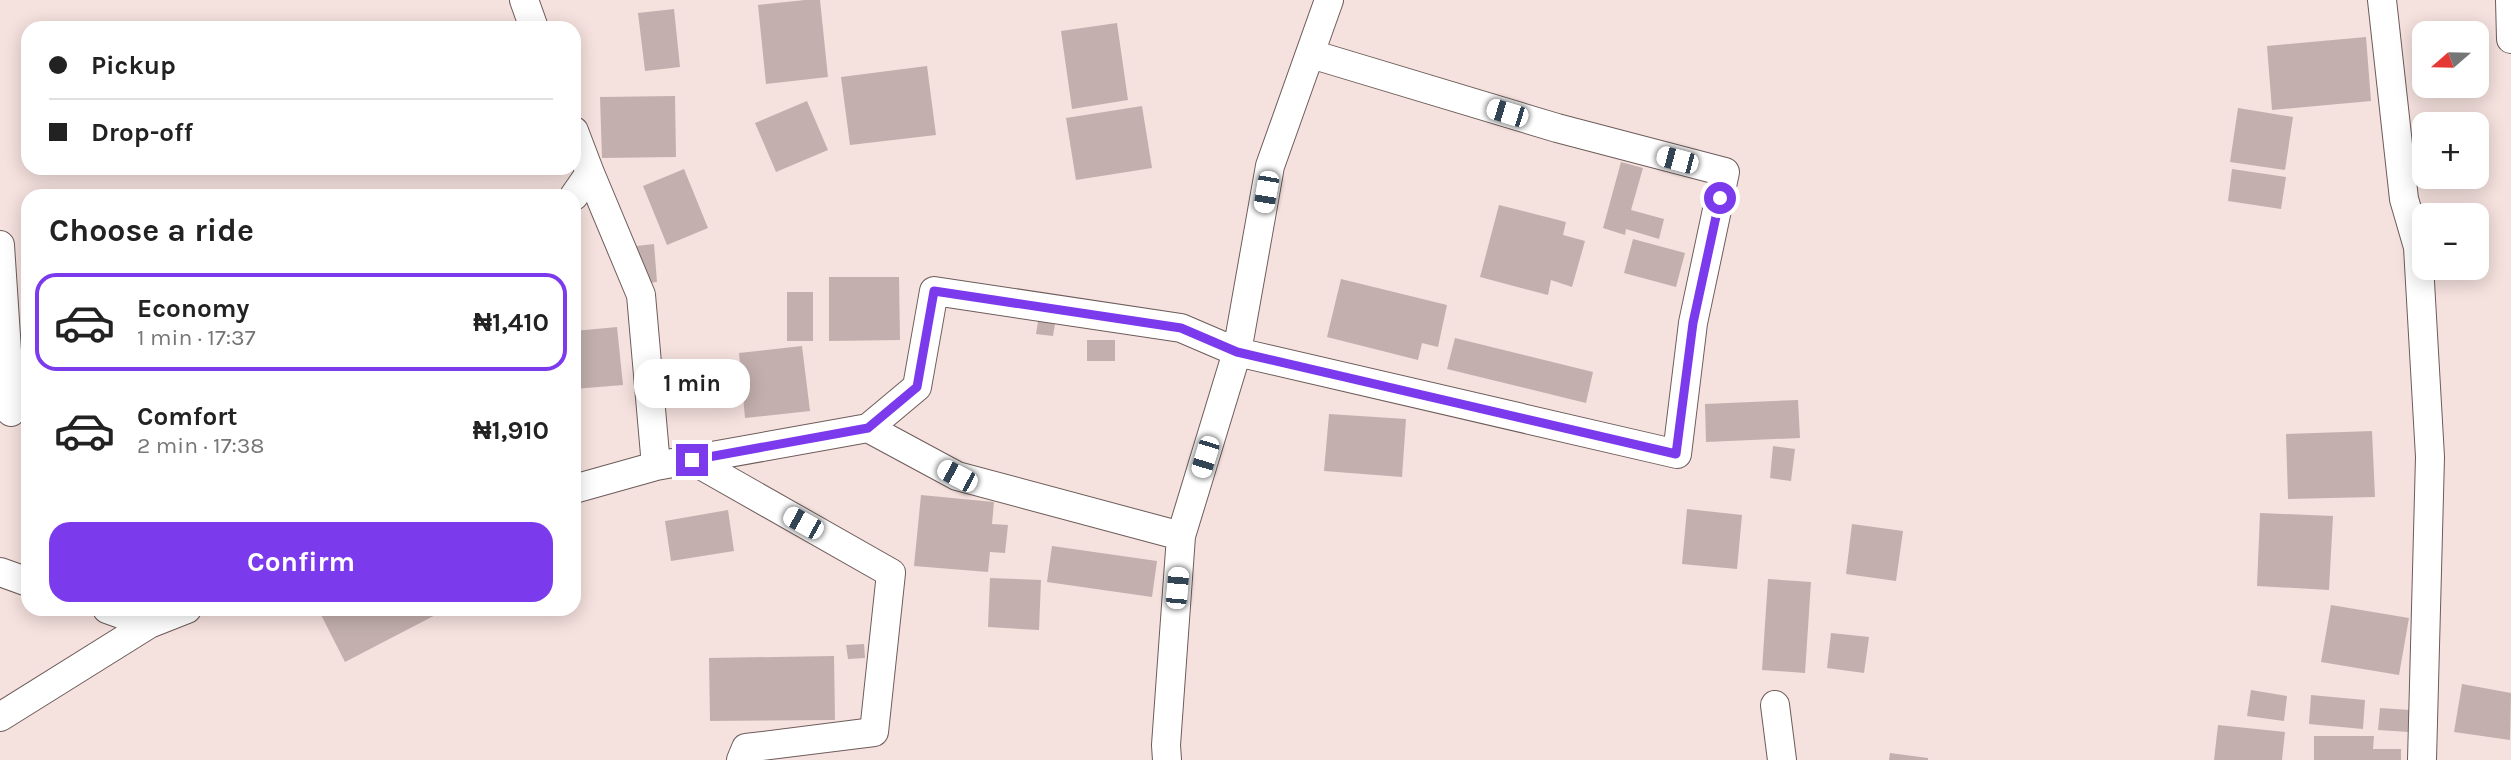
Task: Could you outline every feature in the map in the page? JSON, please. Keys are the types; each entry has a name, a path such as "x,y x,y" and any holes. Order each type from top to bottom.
{"street":[{"path":"524,0 532,21"},
{"path":"1167,760 1181,536 1237,352 1270,166 1329,0"},
{"path":"2382,0 2404,199 2418,247 2429,443 2422,760"},
{"path":"2510,0 2511,39"},
{"path":"581,487 656,466 868,428 917,387 934,291 1181,328 1237,352 1676,454 1693,323 1726,173 1557,128 1311,54"},
{"path":"581,149 641,295 656,466"},
{"path":"578,189 590,173"},
{"path":"0,245 13,412"},
{"path":"868,428 957,476 1181,536"},
{"path":"692,460 891,573 874,732 746,748 741,760"},
{"path":"0,572 21,580"},
{"path":"127,616 149,624"},
{"path":"0,717 149,624 169,616"},
{"path":"1775,705 1782,760"}],"building":[{"path":"820,0 828,77 766,84 758,5"},
{"path":"674,9 680,67 645,71 638,13"},
{"path":"1117,23 1128,100 1072,109 1061,31"},
{"path":"2366,37 2371,101 2272,110 2267,46"},
{"path":"927,66 936,135 850,145 841,77"},
{"path":"675,96 676,157 602,158 600,97"},
{"path":"807,101 828,150 776,172 755,123"},
{"path":"1142,106 1152,168 1076,180 1066,118"},
{"path":"2238,108 2293,117 2285,170 2230,162"},
{"path":"1621,162 1643,168 1631,210 1664,219 1659,239 1626,229 1625,235 1603,228"},
{"path":"684,169 708,228 667,245 643,186"},
{"path":"2232,169 2286,177 2281,209 2228,201"},
{"path":"1499,205 1566,222 1563,235 1585,241 1572,287 1551,280 1548,295 1480,277"},
{"path":"1633,239 1685,253 1676,287 1624,273"},
{"path":"654,244 657,282 639,284 636,246"},
{"path":"829,277 899,277 900,340 829,341"},
{"path":"1341,279 1447,305 1438,347 1422,343 1418,360 1327,337"},
{"path":"787,292 813,292 813,341 787,341"},
{"path":"1039,315 1056,318 1053,336 1036,334"},
{"path":"617,327 623,385 581,388 581,330"},
{"path":"1455,338 1593,372 1586,403 1447,369"},
{"path":"1087,340 1115,340 1115,361 1087,361"},
{"path":"802,346 810,411 745,418 739,353"},
{"path":"1798,400 1800,438 1706,442 1705,404"},
{"path":"1329,414 1406,419 1402,477 1324,471"},
{"path":"2372,431 2375,497 2288,499 2286,434"},
{"path":"1773,446 1795,449 1791,481 1770,478"},
{"path":"921,495 994,502 992,524 1008,525 1005,553 990,552 988,572 914,566"},
{"path":"1687,509 1742,515 1737,569 1682,564"},
{"path":"728,510 734,551 671,561 665,521"},
{"path":"2260,513 2333,516 2329,590 2257,586"},
{"path":"1852,524 1903,531 1896,581 1846,574"},
{"path":"1052,546 1157,561 1152,597 1047,582"},
{"path":"990,578 1041,580 1039,630 988,627"},
{"path":"1768,579 1811,582 1805,673 1762,670"},
{"path":"2331,605 2409,618 2399,675 2321,662"},
{"path":"322,616 434,616 345,662"},
{"path":"1831,633 1869,637 1864,673 1827,668"},
{"path":"864,644 865,658 848,659 846,645"},
{"path":"834,656 835,720 710,721 709,658"},
{"path":"2462,684 2511,693 2510,740 2454,732"},
{"path":"2251,690 2287,696 2284,721 2247,716"},
{"path":"2311,695 2365,700 2363,729 2309,724"},
{"path":"2380,708 2410,710 2409,732 2378,730"},
{"path":"2218,725 2285,732 2282,760 2214,760"},
{"path":"2314,736 2374,736 2373,749 2401,749 2401,760 2314,760"},
{"path":"1890,753 1928,758 1928,760 1889,760"}],"route":[{"path":"692,460 868,428 917,387 934,291 1181,328 1237,352 1484,407 1676,454 1693,323 1720,198"}]}
